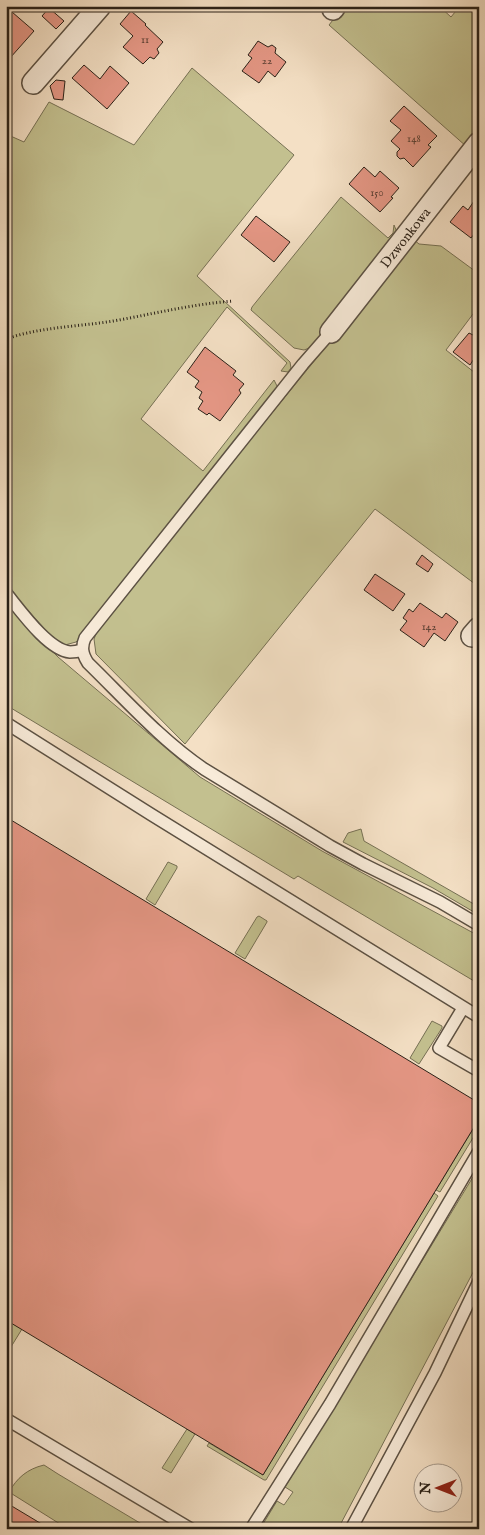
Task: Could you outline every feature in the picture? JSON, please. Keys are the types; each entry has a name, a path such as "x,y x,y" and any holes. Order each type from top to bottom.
{"street":[{"path":"33,83 100,6"},
{"name":"Dzwonkowa","path":"331,332 479,143"}],"lane":[{"path":"331,332 303,364 86,638 82,650 88,663 171,743 204,770 330,846 440,902 479,925"},
{"path":"6,593 51,642 61,649 70,652 82,650"},
{"path":"6,723 479,1017"},
{"path":"463,1008 439,1048 479,1071"},
{"path":"251,1529 330,1404 479,1151"},
{"path":"352,1529 435,1373 479,1281"},
{"path":"6,1419 191,1529"}],"path":[{"path":"6,339 48,328 93,324 206,303 233,301"},
{"path":"6,323 12,337"}],"shaded area":[{"path":"344,6 439,6 451,17 460,6 479,6 479,132 467,147 329,25"},
{"path":"192,68 294,155 197,276 290,362 291,368 288,372 281,371 287,363 227,307 141,419 203,471 274,380 278,388 83,635 76,642 65,645 52,637 6,586 6,134 24,142 49,102 134,145"},
{"path":"341,197 388,238 393,233 394,225 399,237 312,347 304,350 294,348 251,310"},
{"path":"413,239 419,244 441,246 479,274 479,306 446,350 479,376 479,587 375,509 185,744 96,654 94,639 100,624"},
{"path":"6,605 58,657 200,777 322,851 479,936 479,984 298,876 294,879 6,705"},
{"path":"361,829 364,841 479,907 479,915 433,888 343,842 348,833"},
{"path":"168,862 177,866 177,868 155,905 146,899"},
{"path":"259,916 267,922 245,959 235,953"},
{"path":"432,1021 442,1026 442,1028 419,1064 410,1058"},
{"path":"479,1119 479,1128 440,1192 436,1190"},
{"path":"479,1167 479,1261 338,1529 260,1529 277,1501 284,1505 293,1492 285,1487"},
{"path":"434,1193 438,1196 266,1480 207,1446 209,1443 263,1475"},
{"path":"11,1323 22,1329 6,1355 6,1331"},
{"path":"187,1429 195,1434 171,1473 162,1468"},
{"path":"44,1465 150,1529 68,1529 9,1492 15,1482 23,1475 32,1469"}],"building":[{"path":"49,8 64,21 56,29 42,16"},
{"path":"131,11 163,42 157,49 159,53 154,59 150,57 143,64 123,47 133,36 120,24"},
{"path":"12,12 34,31 10,58 6,55 6,24 8,22 6,19"},
{"path":"258,41 268,47 272,45 276,48 275,53 286,62 275,77 268,71 259,83 242,71 252,58 248,55"},
{"path":"84,65 100,79 110,66 129,83 107,109 72,78"},
{"path":"56,80 65,81 63,100 54,99 50,86"},
{"path":"404,106 437,136 428,145 431,147 413,167 404,158 400,159 397,156 397,152 400,149 391,141 401,130 390,121"},
{"path":"364,167 375,177 380,171 399,188 391,197 393,198 380,212 349,184"},
{"path":"474,201 479,204 479,228 471,238 450,222 463,206 468,210"},
{"path":"256,216 290,242 274,262 241,235"},
{"path":"478,328 479,351 470,365 453,352 469,333 473,335"},
{"path":"205,347 236,371 233,375 244,384 239,390 241,393 220,421 209,413 207,415 198,409 203,401 199,398 202,392 195,387 199,381 187,372"},
{"path":"422,555 433,564 428,572 416,564"},
{"path":"375,574 405,594 393,611 364,590"},
{"path":"420,603 442,618 446,613 458,622 445,641 434,633 424,647 400,630 407,621 403,618 409,609 413,612"},
{"path":"6,817 479,1103 479,1119 263,1475 6,1320"},
{"path":"10,1505 50,1529 6,1529 6,1511"}]}
